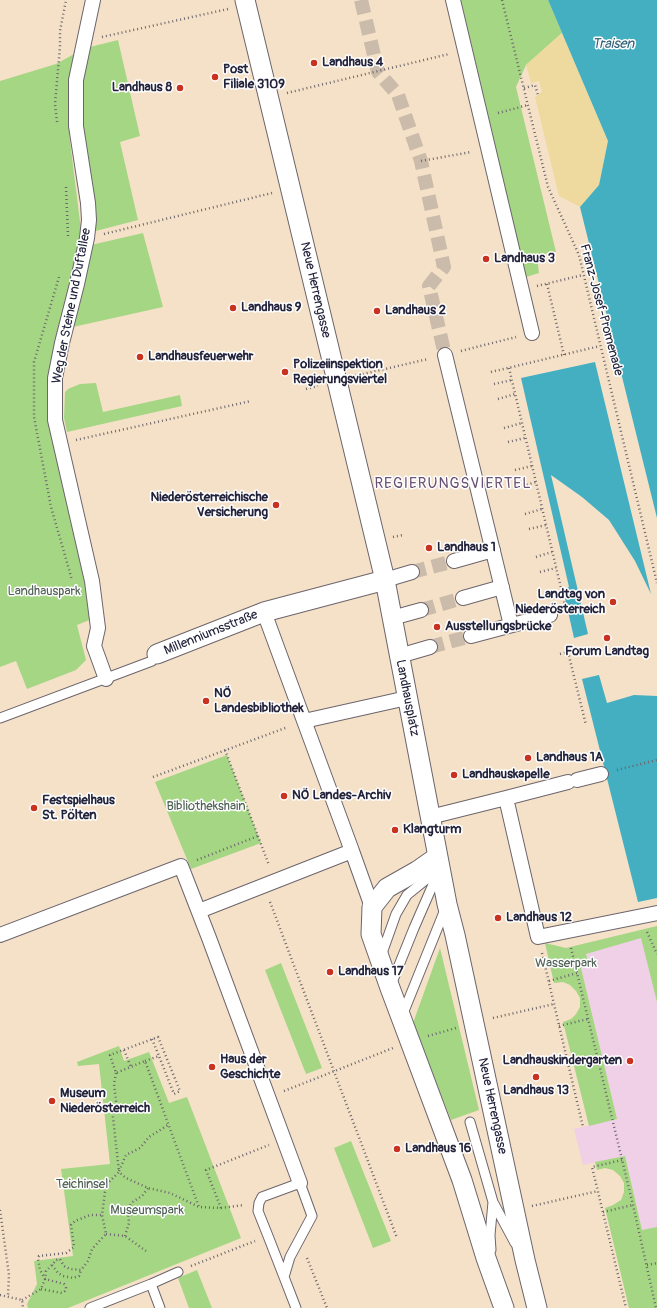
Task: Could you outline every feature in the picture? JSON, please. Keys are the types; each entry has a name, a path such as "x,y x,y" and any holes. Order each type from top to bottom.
{"street":[{"name":"Weg der Steine und Duftallee","path":"93,0 76,80 76,126 88,202 89,220 87,238 55,378 55,420 92,581 98,628 94,646 106,679"},
{"path":"453,0 532,333"},
{"name":"Neue Herrengasse","path":"246,2 385,580"},
{"path":"445,355 511,625"},
{"path":"454,561 493,550"},
{"path":"385,580 412,572"},
{"name":"Millenniumsstraße","path":"156,654 264,612 385,580"},
{"name":"Landhausplatz","path":"385,580 439,863"},
{"path":"463,598 502,587"},
{"path":"392,618 421,610"},
{"path":"264,612 372,907 371,934 462,1180 481,1242 504,1308"},
{"path":"471,636 550,614"},
{"path":"399,656 430,647"},
{"path":"304,721 408,698"},
{"path":"430,817 601,774"},
{"path":"506,798 538,937 640,918 657,913"},
{"path":"199,911 352,851"},
{"path":"372,907 387,888 417,871 439,863"},
{"name":"Neue Herrengasse","path":"439,863 524,1260 537,1308"},
{"path":"0,935 181,866 269,1097 300,1183"}],"lane":[{"name":"Millenniumsstraße","path":"0,718 152,662 156,654"},
{"path":"380,959 396,914 407,895 439,863"},
{"path":"390,988 439,863"},
{"path":"402,1016 447,904"},
{"path":"470,1122 493,1202 524,1260"},
{"path":"284,1277 290,1257 312,1216 300,1183 262,1197 259,1203 258,1211 296,1308"},
{"path":"492,1275 490,1235 493,1202"},
{"path":"90,1308 178,1272"},
{"path":"150,1284 160,1308"}],"path":[{"path":"60,47 60,30 66,0"},
{"name":"Franz-Josef-Promenade","path":"502,0 548,187 578,255 657,583"},
{"path":"123,32 246,2"},
{"path":"268,97 465,51"},
{"path":"524,88 535,85 538,95"},
{"path":"492,114 528,105"},
{"path":"421,161 488,148"},
{"path":"87,238 291,188"},
{"path":"531,288 583,275"},
{"path":"547,284 564,355"},
{"path":"306,390 337,380 532,333"},
{"path":"491,372 600,346"},
{"path":"509,368 566,610"},
{"path":"494,384 512,380"},
{"path":"498,399 515,394"},
{"path":"60,443 251,401"},
{"path":"504,428 522,423"},
{"path":"508,442 525,438"},
{"path":"515,470 532,466"},
{"path":"519,486 536,482"},
{"path":"525,514 542,509"},
{"path":"529,529 546,525"},
{"path":"536,556 552,552"},
{"path":"540,572 556,568"},
{"path":"560,654 568,652 586,725"},
{"path":"153,778 304,721"},
{"path":"225,750 270,866"},
{"path":"601,774 657,760"},
{"path":"181,866 258,836"},
{"path":"274,900 270,902 397,1238"},
{"path":"640,918 657,954"},
{"path":"538,937 583,1127"},
{"path":"578,946 571,948 633,1204 656,1308"},
{"path":"548,980 577,973"},
{"path":"269,1097 411,1041 474,1022 554,1004"},
{"path":"559,1026 588,1019"},
{"path":"152,1039 174,1094 180,1092 158,1037 152,1039 110,1055 116,1073 114,1084 116,1101 113,1117 119,1172 126,1178 148,1188 170,1193 198,1207 221,1208 259,1203"},
{"path":"124,1050 131,1066"},
{"path":"116,1073 159,1056"},
{"path":"145,1061 198,1207"},
{"path":"106,1234 102,1215 105,1192 110,1182 119,1172 126,1155 140,1148 149,1137 168,1125"},
{"path":"221,1208 206,1170 284,1139"},
{"path":"622,1160 592,1167 626,1308"},
{"path":"125,1236 129,1223 128,1210 130,1204 142,1196 148,1188"},
{"path":"514,1210 598,1191"},
{"path":"603,1212 633,1204"},
{"path":"0,1210 8,1275 8,1296"},
{"path":"41,1289 62,1293 66,1288 64,1284 46,1279 40,1270 38,1259 39,1256 66,1253 74,1247 71,1225 75,1221 90,1215 102,1215"},
{"path":"106,1234 125,1236 146,1252"},
{"path":"52,1266 62,1276 73,1278 79,1276 81,1270 88,1261 92,1249 106,1234"},
{"path":"299,1238 326,1308"},
{"path":"195,1265 245,1245"},
{"path":"60,1253 60,1259 64,1266 70,1269 81,1270"},
{"path":"0,1295 22,1300 41,1289 46,1279 46,1271 56,1260 60,1259"},
{"path":"647,1265 657,1262"},
{"path":"22,1300 23,1308"}],"shaded area":[{"name":"Landhauskindergarten","path":"642,937 657,1002 657,1227 642,1230 625,1156 583,1165 574,1129 617,1119 581,968 586,954"}],"green space":[{"path":"461,0 548,0 562,33 526,65 516,87 556,252 547,253 540,258 538,265 539,273 526,277"},
{"path":"118,40 140,136 120,142 138,220 92,232 81,134 82,88 90,47"},
{"name":"Landhauspark","path":"76,53 70,82 69,133 82,238 49,375 92,619 77,625 86,660 76,670 27,689 16,661 0,667 0,81 56,64"},
{"path":"143,233 163,307 73,327 91,245"},
{"path":"96,383 103,412 180,395 182,406 67,432 64,418 65,392 68,389 80,384"},
{"name":"Bibliothekshain","path":"227,755 261,843 191,869 155,782"},
{"name":"Wasserpark","path":"657,926 657,1002 641,938 586,954 589,966 581,968 617,1119 589,1126 563,1022 571,1019 576,1014 580,1007 580,998 570,985 563,982 554,983 545,943 566,948"},
{"path":"440,948 479,1110 451,1120 413,1023"},
{"path":"281,963 322,1068 306,1074 265,970"},
{"name":"Museumspark","path":"119,1046 124,1061 149,1052 169,1103 187,1097 241,1238 68,1308 28,1308 27,1304 37,1284 34,1261 73,1256 61,1169 110,1164 99,1064 78,1066 77,1062"},
{"path":"351,1141 391,1241 373,1248 334,1148"},
{"path":"625,1156 642,1230 657,1227 657,1308 629,1308 605,1208 621,1200 624,1192 624,1183 620,1176 613,1170 605,1168 597,1170 595,1162"},
{"path":"197,1270 212,1308 189,1308 178,1278"}],"sand":[{"path":"562,33 608,141 599,185 580,207 559,196 535,97 542,92 539,81 531,83 526,65"}],"water":[{"name":"Traisen","path":"548,0 657,0 657,518 580,207 599,185 608,141"},
{"path":"595,362 651,594 635,561 609,520 582,497 551,475 588,634 574,638 563,589 569,587 521,378"},
{"path":"599,675 607,703 634,695 657,696 657,898 638,902 582,679"}],"tunnel":[{"path":"361,0 378,72 398,95 421,161 444,267 429,286 445,355"},
{"path":"412,572 454,561"},
{"path":"421,610 463,598"},
{"path":"430,647 471,636"}],"place":[{"name":"Landhaus 4","path":"314,63"},
{"name":"Post Filiale 3109","path":"215,77"},
{"name":"Landhaus 8","path":"180,88"},
{"name":"Landhaus 3","path":"486,259"},
{"name":"Landhaus 9","path":"233,308"},
{"name":"Landhaus 2","path":"377,311"},
{"name":"Landhausfeuerwehr","path":"140,357"},
{"name":"Polizeiinspektion Regierungsviertel","path":"285,372"},
{"name":"Niederösterreichische Versicherung","path":"276,505"},
{"name":"Landhaus 1","path":"429,548"},
{"name":"Landtag von Niederösterreich","path":"613,602"},
{"name":"Ausstellungsbrücke","path":"437,627"},
{"name":"Forum Landtag","path":"607,638"},
{"name":"NÖ Landesbibliothek","path":"206,701"},
{"name":"Landhaus 1A","path":"528,758"},
{"name":"Landhauskapelle","path":"454,775"},
{"name":"NÖ Landes-Archiv","path":"284,796"},
{"name":"Festspielhaus St. Pölten","path":"34,808"},
{"name":"Klangturm","path":"395,830"},
{"name":"Landhaus 12","path":"498,918"},
{"name":"Landhaus 17","path":"330,972"},
{"name":"Landhauskindergarten","path":"630,1061"},
{"name":"Haus der Geschichte","path":"212,1067"},
{"name":"Landhaus 13","path":"536,1077"},
{"name":"Museum Niederösterreich","path":"52,1101"},
{"name":"Landhaus 16","path":"397,1149"}],"district":[{"name":"REGIERUNGSVIERTEL","path":"453,484"}],"park label":[{"name":"Teichinsel","path":"82,1185"}]}
